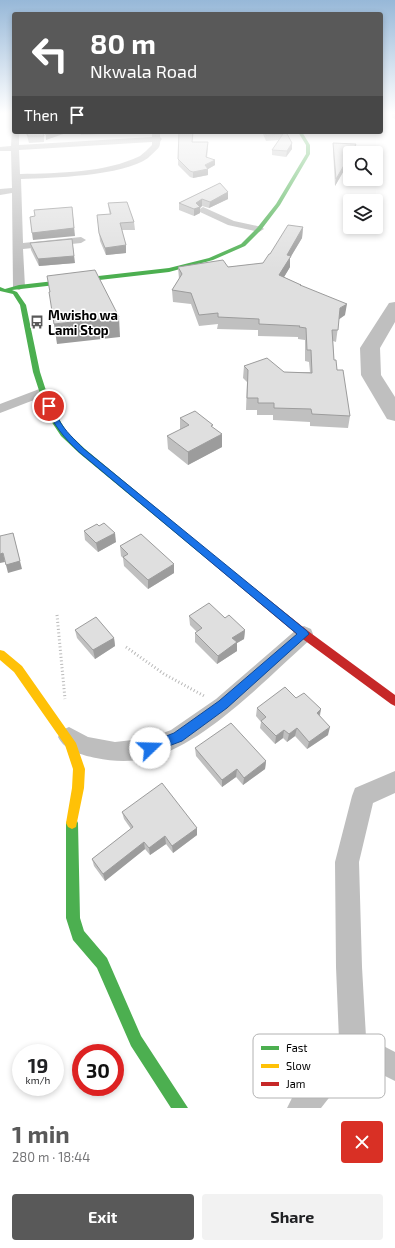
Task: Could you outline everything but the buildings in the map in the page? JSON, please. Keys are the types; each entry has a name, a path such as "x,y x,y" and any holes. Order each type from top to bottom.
{"street":[{"path":"16,166 18,246 10,290 23,306 42,392 55,421 64,434 82,451 304,634 395,701"},
{"path":"16,178 95,171 123,166"},
{"path":"10,290 169,270 211,259 243,245 259,229 278,204 301,166"},
{"path":"0,192 17,190"},
{"path":"203,210 220,219 259,229"},
{"path":"18,246 81,240"},
{"path":"0,409 42,392"},
{"path":"69,737 84,746 115,752 150,748 178,737 223,705 304,634"},
{"path":"0,654 18,669 70,743 79,770 78,788 72,818 73,918 78,935 102,963 136,1041 180,1108"},
{"path":"352,1034 349,967 347,862 363,796 395,782"},
{"path":"385,1062 395,1067"},
{"path":"302,1108 310,1098"}],"path":[{"path":"57,615 65,701"},
{"path":"126,647 152,667 180,684 223,705"}],"waterway":[{"path":"395,307 370,348 371,375 395,414"}],"traffic: fast":[{"path":"7,290 19,287 169,270 211,259 243,245 259,229 278,204 301,166"},
{"path":"0,289 15,293 23,305 42,390 55,421 64,434 82,451 210,557"},
{"path":"72,823 73,918 78,935 102,963 136,1041 180,1108"}],"traffic: slow":[{"path":"0,654 18,669 70,743 79,769 78,788 72,823"}],"traffic: jam":[{"path":"210,557 304,634 395,701"}],"place":[{"name":"Mwisho wa Lami Stop","path":"37,322"}],"route":[{"path":"49,406 55,421 64,434 82,451 304,634 246,683 223,705 178,737 150,748"}]}
